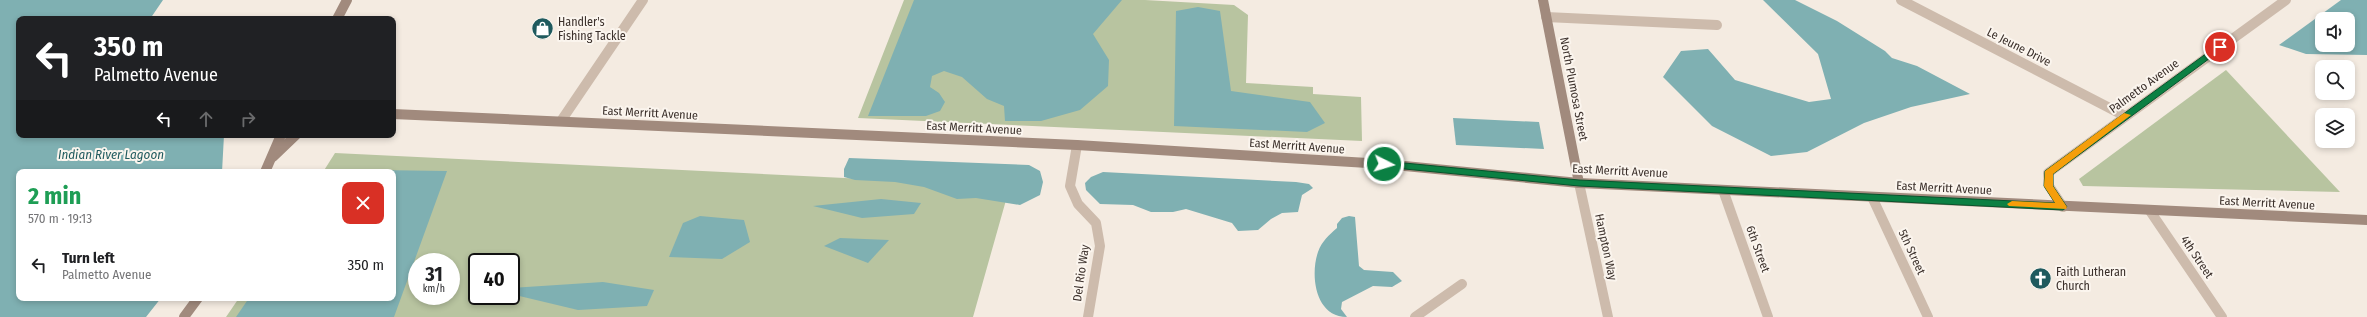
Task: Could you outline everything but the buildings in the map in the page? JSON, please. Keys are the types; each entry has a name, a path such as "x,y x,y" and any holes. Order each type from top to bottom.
{"street":[{"path":"339,16 347,0"},
{"path":"561,122 643,0"},
{"name":"North Plumosa Street","path":"1543,0 1579,183"},
{"name":"Le Jeune Drive","path":"1901,0 2125,116"},
{"name":"Palmetto Avenue","path":"2063,207 2049,186 2048,173 2286,0"},
{"path":"1546,17 1717,25"},
{"name":"East Merritt Avenue","path":"396,114 1077,145 1384,164 1579,183 2063,207 2367,220"},
{"path":"266,169 280,138"},
{"path":"270,160 293,138"},
{"name":"Del Rio Way","path":"1077,145 1070,186 1078,204 1096,224 1100,246 1088,317"},
{"name":"Hampton Way","path":"1579,183 1608,317"},
{"name":"6th Street","path":"1723,190 1768,317"},
{"name":"5th Street","path":"1872,197 1928,317"},
{"name":"4th Street","path":"2150,211 2222,317"},
{"path":"1423,315 1462,284"},
{"path":"184,317 196,301"}],"green space":[{"path":"904,0 1145,0 1234,5 1248,15 1246,83 1313,87 1313,94 1361,97 1362,141 858,118"},
{"path":"2226,70 2340,192 2083,186 2079,179"},
{"path":"335,153 1010,186 973,317 226,317 237,301 396,301 396,169 325,169"}],"water":[{"name":"Indian River Lagoon","path":"0,0 163,0 152,16 16,16 16,138 224,138 222,169 16,169 16,301 159,301 146,317 0,317"},
{"path":"914,0 1122,0 1093,34 1109,60 1108,86 1080,110 1041,121 1005,121 1004,106 987,99 962,77 944,71 932,76 930,87 939,93 945,102 940,111 926,116 868,116"},
{"path":"1763,0 1795,0 1837,21 1885,51 1892,58 1917,66 1970,94 1911,107 1864,123 1807,152 1771,156 1712,126 1663,77 1681,51 1708,49 1735,80 1809,102 1831,99 1818,54"},
{"path":"2341,0 2367,0 2367,55 2306,54 2279,45 2315,19 2315,52 2355,52 2355,12 2324,12"},
{"path":"1198,7 1220,11 1231,91 1310,102 1325,123 1307,132 1174,126 1176,11"},
{"path":"1453,118 1539,122 1544,149 1456,145"},
{"path":"849,158 1029,165 1040,171 1043,182 1040,195 1020,205 976,198 957,199 924,187 895,182 855,180 844,177 844,169"},
{"path":"396,170 447,171 417,253 408,253 408,278 394,317 236,317 247,301 396,301"},
{"path":"1103,172 1296,182 1309,184 1313,188 1302,195 1298,212 1282,213 1271,219 1258,230 1238,231 1232,223 1186,209 1173,212 1151,212 1133,205 1100,204 1086,190 1085,183 1091,177"},
{"path":"881,199 921,203 914,214 862,218 813,206"},
{"path":"700,216 744,220 750,242 722,259 669,257 683,223"},
{"path":"1349,216 1355,217 1359,266 1364,270 1393,272 1402,281 1392,287 1373,286 1342,302 1341,309 1347,317 1336,315 1328,310 1322,302 1315,283 1315,272 1318,252 1324,241 1337,228 1337,224 1342,218"},
{"path":"840,238 889,240 868,263 824,246"},
{"path":"603,282 654,290 647,306 578,310 520,296 520,287"}],"slow traffic":[{"path":"2012,204 2063,207 2049,186 2047,179 2048,173 2127,115"}],"place":[{"name":"Handler's Fishing Tackle","path":"543,29"},
{"name":"Faith Lutheran Church","path":"2041,279"}],"route":[{"path":"1384,164 1579,183 2063,207 2049,186 2047,179 2048,173 2220,47"}]}
